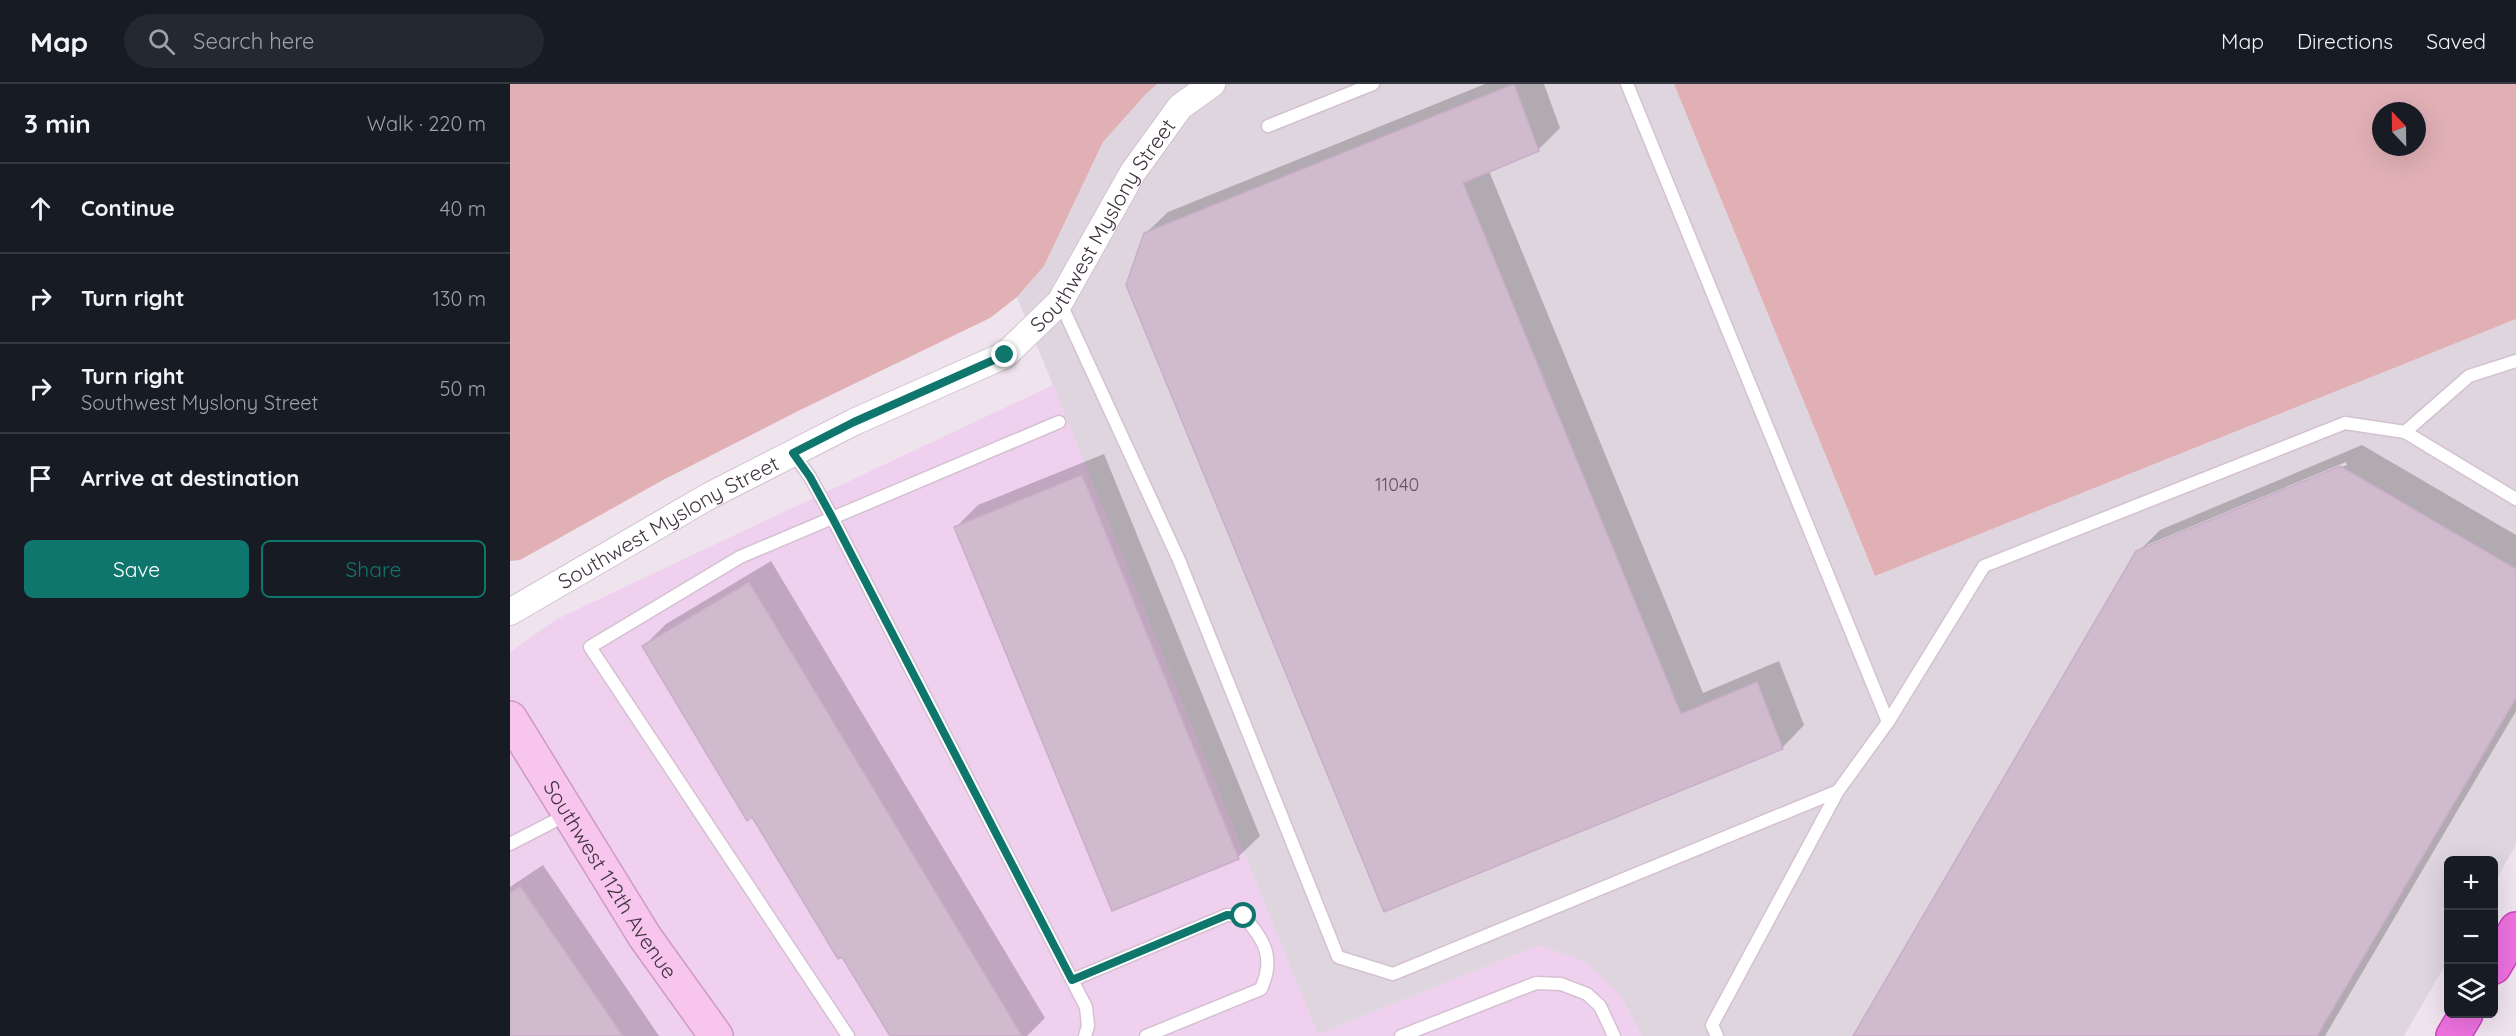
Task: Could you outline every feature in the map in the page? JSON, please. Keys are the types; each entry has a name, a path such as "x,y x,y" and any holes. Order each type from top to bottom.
{"highway":[{"path":"2495,964 2516,929"},
{"path":"2453,1036 2464,1018"}],"street":[{"name":"Southwest Myslony Street","path":"510,612 709,496 854,422 1005,355 1060,302 1133,172 1180,107 1212,84"},
{"name":"Southwest 112th Avenue","path":"510,718 645,937 716,1036"}],"lane":[{"path":"1268,126 1373,84"},
{"path":"1627,84 1888,723"},
{"path":"1060,302 1179,560 1338,957 1393,974 1838,791"},
{"path":"2405,432 2469,376 2516,361"},
{"path":"848,1036 590,647 740,557 1059,423"},
{"path":"1717,1036 1712,1025 1838,791 1888,723 1983,566 2345,423 2405,432 2516,499"},
{"path":"793,453 810,477 832,517 1086,1007 1088,1026 1085,1036"},
{"path":"510,844 569,814"},
{"path":"1072,980 1227,915 1244,916 1258,932 1268,956 1269,972 1261,989 1146,1036"},
{"path":"1401,1036 1536,983 1561,984 1587,994 1600,1006 1614,1036"}],"shaded area":[{"path":"510,84 1157,84 1103,142 1044,266 1017,297 990,318 798,411 663,480 520,560 510,561"},
{"path":"1157,84 1674,84 1875,576 2516,319 2516,845 2498,876 2498,856 2444,856 2444,967 2404,1036 1642,1036 1621,996 1586,962 1540,945 1318,1034 1017,297 1044,266 1103,142"},
{"path":"1674,84 2516,84 2516,319 1875,576"},
{"path":"1053,385 1318,1034 1540,945 1586,961 1621,996 1642,1036 510,1036 510,652 557,619"}],"building":[{"path":"1514,84 1539,151 1463,183 1681,714 1757,682 1783,749 1384,912 1126,285 1144,233"},
{"path":"2340,466 2516,569 2516,698 2317,1036 1853,1036 2136,551"},
{"path":"1082,475 1239,859 1112,911 954,527"},
{"path":"749,582 1022,1036 890,1036 842,957 838,959 752,817 747,821 642,646"},
{"path":"520,886 623,1036 510,1036 510,893"}],"route":[{"path":"1005,355 854,422 793,453 810,477 832,517 1072,980 1227,915 1244,916"}]}
